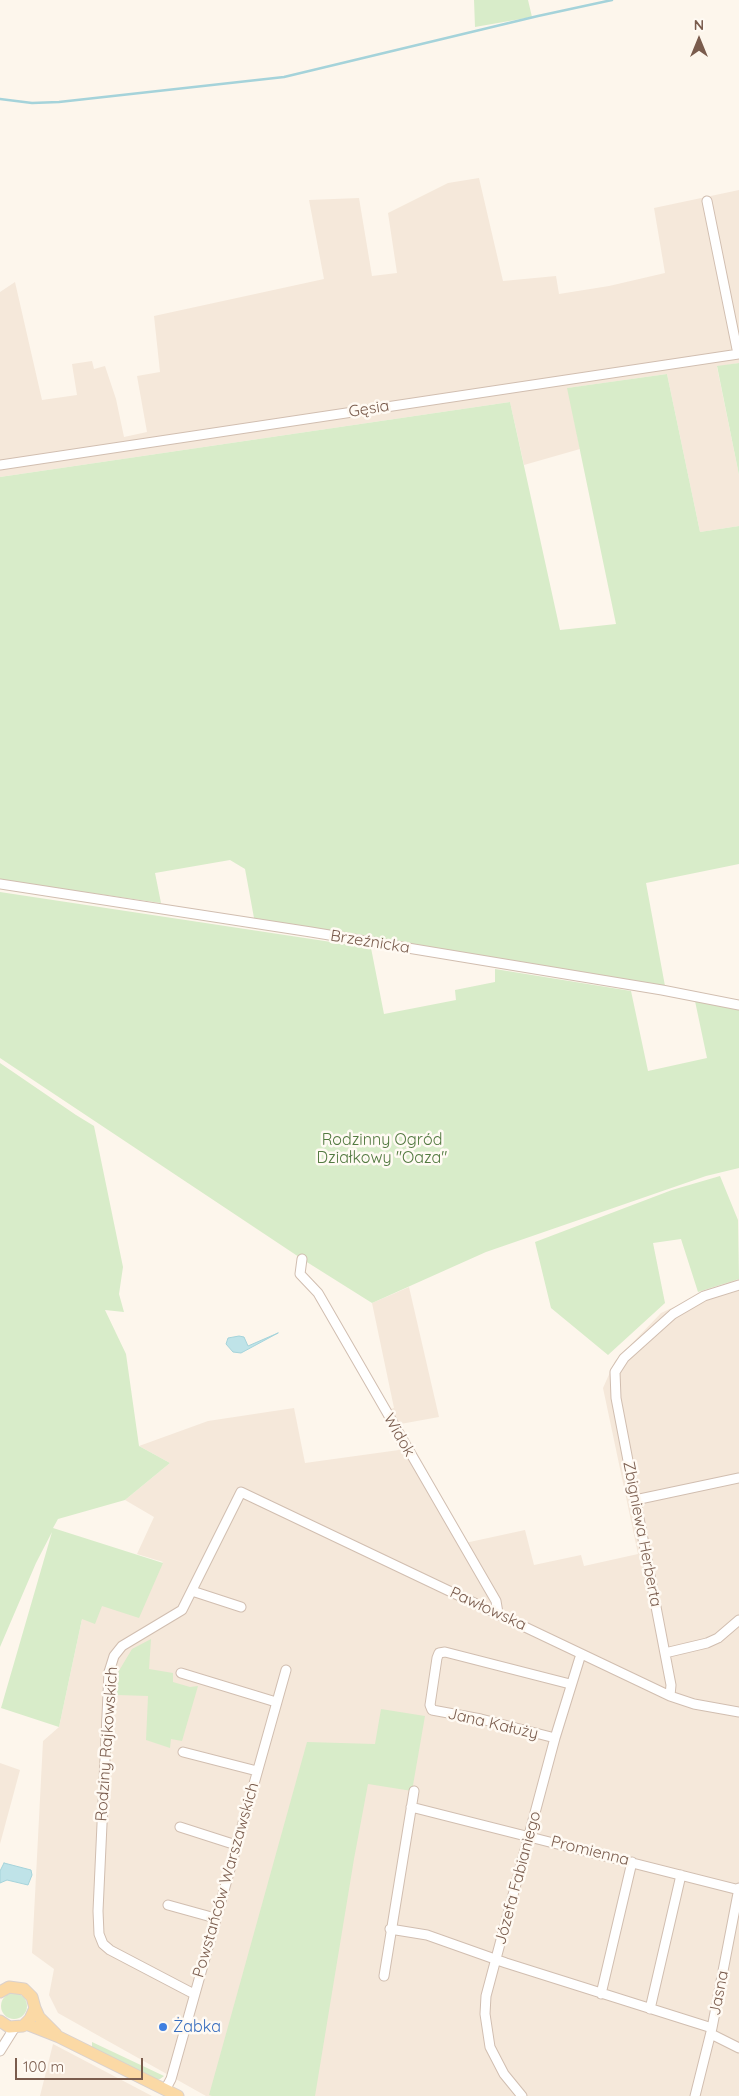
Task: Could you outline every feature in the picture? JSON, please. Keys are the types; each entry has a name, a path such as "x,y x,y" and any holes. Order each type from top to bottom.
{"main road":[{"path":"0,1992 9,1987 24,1989 32,1997 40,2017 59,2037"},
{"path":"20,2025 33,2014 35,2008"},
{"path":"0,2022 9,2027 20,2025 59,2037 178,2096"}],"street":[{"path":"707,201 739,354"},
{"name":"Gęsia","path":"0,465 739,354"},
{"name":"Brzeźnicka","path":"0,884 336,936 662,990 739,1005"},
{"name":"Widok","path":"302,1259 300,1274 318,1292 496,1601 498,1613"},
{"name":"Zbigniewa Herberta","path":"670,1696 672,1688 616,1398 615,1372 624,1358 678,1310 704,1296 739,1285"},
{"path":"635,1500 739,1478"},
{"name":"Pawłowska","path":"242,1492 330,1536 498,1613 670,1696 694,1704 739,1712"},
{"name":"Rodziny Rajkowskich","path":"194,1994 110,1950 103,1944 99,1934 98,1911 111,1664 114,1656 122,1646 182,1610 242,1492"},
{"path":"192,1591 241,1607"},
{"path":"665,1653 707,1643 718,1638 739,1620"},
{"name":"Jana Kałuży","path":"555,1738 481,1719 432,1710 430,1705 437,1658 442,1651 570,1684"},
{"name":"Józefa Fabianiego","path":"522,2096 495,2060 487,2034 486,1996 570,1684 581,1654"},
{"name":"Powstańców Warszawskich","path":"165,2090 171,2079 286,1670"},
{"path":"180,1673 276,1702"},
{"path":"183,1752 257,1771"},
{"path":"384,1976 390,1929 414,1791"},
{"name":"Promienna","path":"411,1807 739,1889"},
{"path":"180,1827 236,1844"},
{"path":"601,1994 632,1862"},
{"path":"650,2009 681,1875"},
{"name":"Jasna","path":"695,2096 712,2031 739,1889"},
{"path":"168,1905 216,1918"},
{"path":"390,1929 427,1936 650,2009 712,2031 739,2048"},
{"path":"0,2052 20,2025"}],"shaded area":[{"path":"479,178 503,281 556,276 559,294 609,286 665,273 654,208 739,190 739,363 717,367 739,475 739,526 700,532 667,374 568,388 580,449 524,465 510,402 0,477 0,292 15,282 42,400 77,395 72,364 92,361 94,369 105,366 116,399 124,437 147,432 137,376 160,372 154,316 324,279 309,200 359,198 372,276 397,273 388,213 448,183"},
{"path":"739,1279 739,2096 206,2096 58,2013 49,1995 54,1969 32,1953 43,1741 59,1727 82,1619 163,1562 137,1554 154,1517 125,1500 170,1463 139,1446 208,1421 294,1408 305,1463 399,1450 381,1412 394,1408 372,1303 409,1287 439,1417 395,1425 465,1543 525,1530 534,1565 581,1555 584,1566 638,1554 603,1388 615,1361 661,1313 730,1281"},
{"path":"0,1763 20,1770 0,1844"},
{"path":"53,2044 152,2096 40,2096"}],"green space":[{"path":"474,0 528,0 532,17 475,27"},
{"path":"739,363 739,475 717,366"},
{"path":"667,374 700,532 739,526 739,864 646,883 665,986 254,918 245,869 230,860 155,873 161,903 0,880 0,477 510,402 560,630 616,624 567,388"},
{"name":"Rodzinny Ogród Działkowy \"Oaza\"","path":"0,892 371,948 384,1014 456,1000 455,990 495,982 495,969 631,991 648,1071 707,1058 695,1001 739,1010 739,1168 706,1176 486,1252 372,1303 302,1259 0,1058"},
{"path":"0,1063 94,1126 123,1267 119,1294 124,1312 105,1310 126,1354 139,1446 170,1463 125,1500 58,1519 53,1528 163,1563 139,1618 102,1606 95,1624 82,1619 59,1727 1,1708 52,1532 36,1563 0,1647"},
{"path":"720,1176 738,1220 739,1279 698,1292 681,1239 653,1243 665,1303 608,1355 551,1308 535,1242 672,1190"},
{"path":"151,1639 149,1669 173,1673 173,1682 190,1687 198,1686 182,1741 171,1739 170,1748 146,1740 148,1696 117,1695 117,1674 132,1649"},
{"path":"381,1709 425,1716 412,1791 368,1784 315,2096 209,2095 307,1742 375,1744"},
{"path":"14,1993 23,1997 27,2006 23,2015 14,2019 5,2015 1,2006 5,1997"},
{"path":"92,2042 164,2076 160,2079 155,2079 92,2047"}],"water":[{"path":"278,1333 241,1353 233,1352 226,1344 228,1338 239,1336 244,1337 248,1346"},
{"path":"4,1863 31,1870 32,1875 28,1885 7,1880 0,1883 0,1871"}],"waterway":[{"path":"0,99 32,103 59,102 284,77 612,0"}],"place":[{"name":"Żabka","path":"163,2027"}]}
